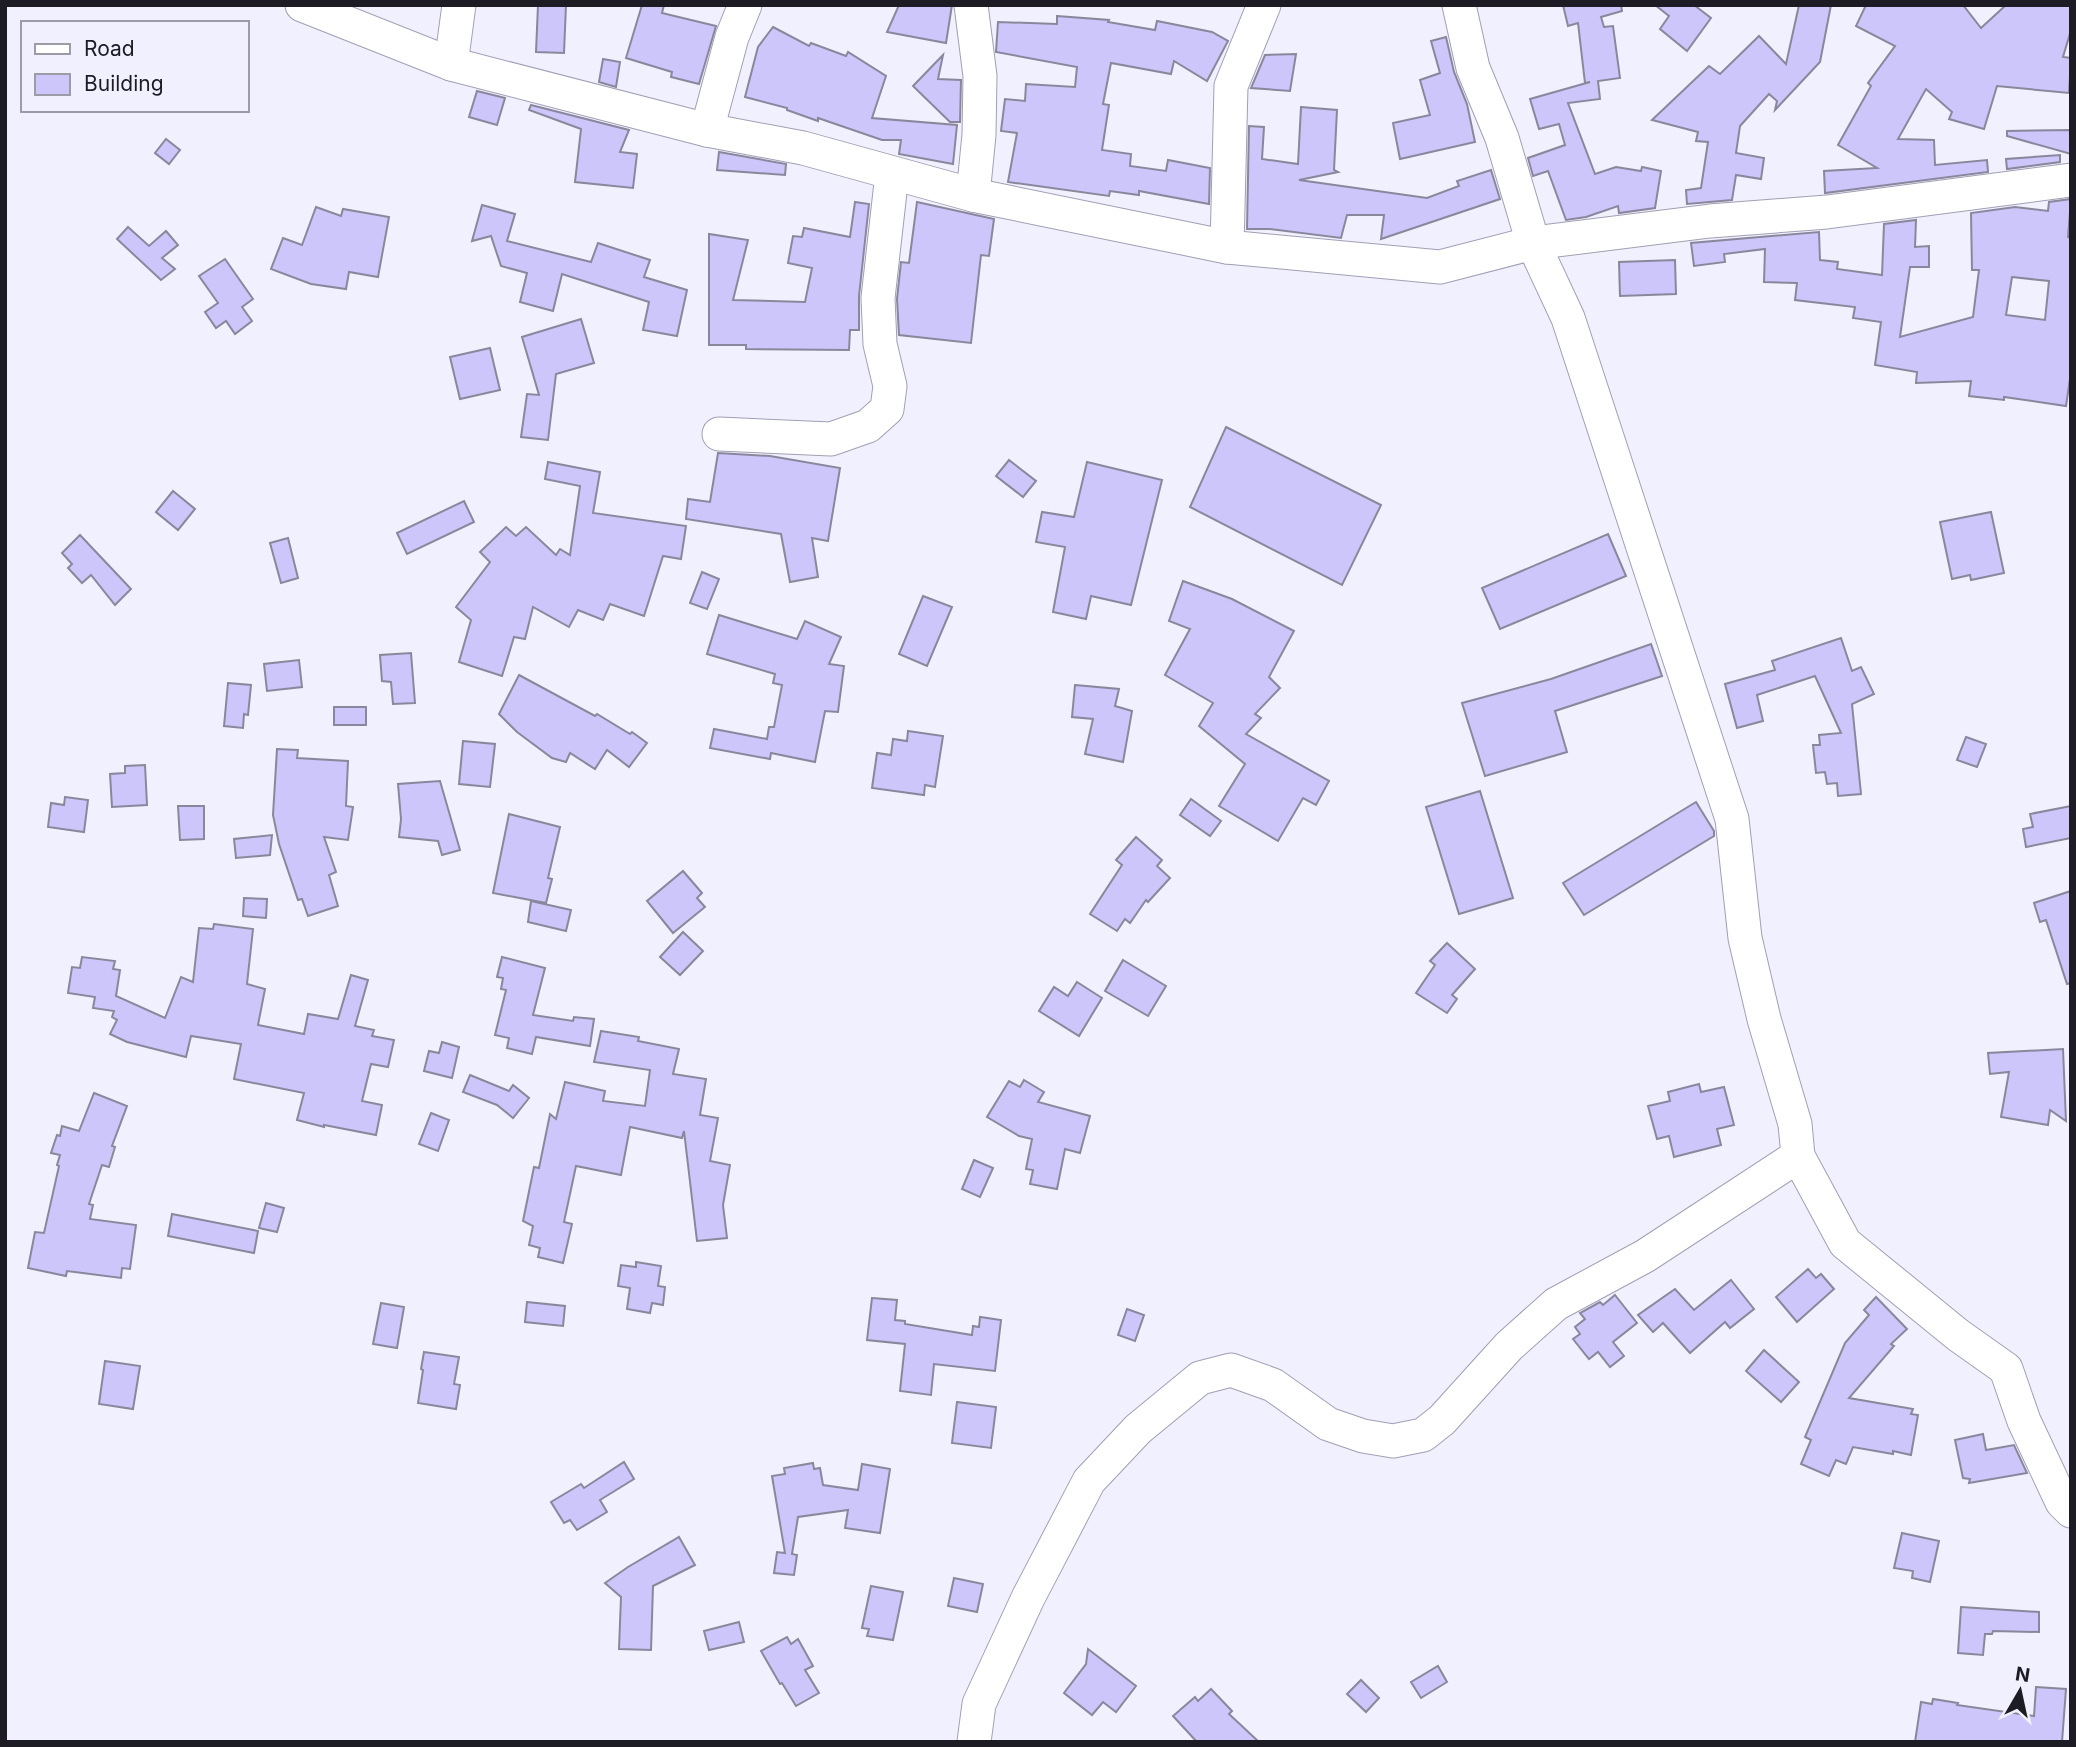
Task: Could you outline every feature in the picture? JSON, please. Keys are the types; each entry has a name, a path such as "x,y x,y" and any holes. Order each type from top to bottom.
{"street":[{"path":"302,5 451,64 707,130 803,148 972,195 1227,247 1440,268 1532,243 1710,221 1827,212 2071,180"},
{"path":"451,64 459,5"},
{"path":"707,130 732,37 744,5"},
{"path":"971,5 980,76 979,135 972,195"},
{"path":"1227,247 1231,86 1264,5"},
{"path":"1459,5 1474,68 1502,138 1532,243 1568,318 1732,819 1745,938 1764,1019 1795,1124 1798,1156 1845,1243 1958,1335 2006,1369 2024,1421 2062,1502 2071,1511"},
{"path":"719,434 831,439 868,426 887,409 890,386 880,344 878,298 892,174"},
{"path":"974,1742 979,1704 1028,1598 1089,1481 1138,1429 1200,1378 1231,1370 1273,1385 1328,1424 1363,1436 1393,1441 1423,1434 1442,1420 1509,1346 1556,1304 1645,1256 1798,1156"}],"building":[{"path":"538,5 566,5 564,53 536,52"},
{"path":"642,5 664,5 662,13 716,26 699,84 671,77 672,72 626,58"},
{"path":"899,5 952,5 946,43 887,32"},
{"path":"1563,5 1621,5 1622,11 1601,17 1604,27 1613,26 1620,78 1598,81 1600,99 1568,103 1595,174 1616,167 1641,171 1642,167 1661,171 1655,208 1619,213 1618,206 1586,217 1566,220 1548,171 1533,176 1528,158 1565,145 1559,124 1539,129 1530,99 1590,82 1585,83 1578,23 1568,26"},
{"path":"1655,5 1694,5 1711,18 1687,51 1660,29 1669,16"},
{"path":"1799,5 1831,5 1820,62 1775,110 1777,101 1769,94 1740,126 1736,153 1764,158 1761,179 1736,175 1732,200 1687,204 1686,190 1701,188 1708,142 1696,141 1698,132 1652,120 1709,66 1720,74 1759,36 1786,64"},
{"path":"1866,5 1963,5 1981,28 2006,5 2071,5 2071,30 2063,57 2071,58 2069,93 1997,86 1984,129 1949,119 1952,112 1926,89 1898,139 1934,140 1935,165 1987,160 1988,172 1825,193 1824,171 1877,168 1838,145 1871,86 1868,83 1895,46 1856,26"},
{"path":"1057,16 1109,20 1108,22 1155,30 1157,21 1212,32 1228,41 1207,81 1174,61 1171,74 1111,63 1103,104 1109,105 1102,150 1131,154 1130,166 1166,171 1168,160 1210,168 1209,204 1139,191 1139,195 1110,191 1109,196 1008,182 1017,133 1001,131 1005,99 1025,101 1026,84 1075,87 1077,67 996,52 998,22 1057,24"},
{"path":"773,27 809,46 811,43 846,56 848,52 886,76 872,118 957,125 953,164 899,154 901,140 882,140 745,97 758,47"},
{"path":"1446,37 1454,72 1467,104 1475,142 1400,159 1393,123 1430,115 1420,80 1440,73 1431,41"},
{"path":"1296,54 1290,91 1251,88 1265,55"},
{"path":"943,55 938,79 961,80 960,122 950,122 913,86"},
{"path":"603,59 620,62 616,87 599,82"},
{"path":"477,91 505,98 497,125 469,117"},
{"path":"531,105 629,130 620,152 637,154 633,188 575,182 581,129 529,110"},
{"path":"1301,107 1337,110 1334,170 1338,172 1299,180 1427,198 1459,186 1457,181 1491,170 1500,199 1381,239 1384,215 1347,215 1341,238 1270,229 1247,229 1249,126 1264,127 1262,159 1298,164"},
{"path":"2071,130 2071,154 2007,136 2007,131"},
{"path":"166,139 180,150 169,164 155,153"},
{"path":"719,152 786,164 785,175 717,170"},
{"path":"2060,155 2060,162 2007,169 2006,159"},
{"path":"2071,199 2068,237 2071,238 2071,372 2066,406 2004,397 2004,400 1969,396 1971,381 1916,383 1917,372 1875,365 1881,322 1853,318 1855,307 1795,300 1797,283 1764,282 1765,249 1724,254 1725,262 1694,266 1691,243 1819,232 1820,260 1838,262 1837,269 1882,275 1884,224 1916,220 1915,247 1929,246 1929,267 1910,267 1900,337 1973,317 1979,270 1972,270 1971,213 2015,207 2048,211 2049,202","holes":["2012,277 2049,281 2045,320 2006,315"]},
{"path":"855,202 869,204 859,296 859,330 850,330 849,350 746,349 746,345 709,345 709,234 748,240 733,300 805,302 812,268 788,263 793,236 802,237 804,228 850,237"},
{"path":"917,202 994,219 989,256 981,255 971,343 899,335 897,299 901,262 909,263"},
{"path":"482,205 515,214 507,241 591,262 598,243 650,260 644,277 687,290 677,336 643,330 649,302 562,274 553,311 520,302 527,273 501,266 491,236 472,241"},
{"path":"316,207 341,216 343,209 389,217 378,277 349,272 346,289 311,284 271,269 283,238 302,245"},
{"path":"128,227 149,246 166,231 178,245 162,258 175,269 161,280 117,239"},
{"path":"225,259 253,299 242,307 252,321 235,334 226,321 216,328 205,312 218,303 199,276"},
{"path":"1675,260 1676,294 1620,296 1619,262"},
{"path":"581,319 594,363 556,374 548,440 521,437 527,394 539,395 522,337"},
{"path":"490,348 500,390 460,399 450,357"},
{"path":"1226,427 1381,505 1342,585 1190,507"},
{"path":"718,453 770,456 840,468 828,541 812,538 818,577 790,582 781,534 686,519 688,499 710,502"},
{"path":"1009,460 1036,481 1023,497 996,476"},
{"path":"548,462 600,472 593,513 686,526 681,559 663,556 644,616 610,604 603,620 578,610 569,627 533,607 525,639 514,637 502,676 459,662 471,620 456,607 490,562 480,552 506,527 516,536 526,527 556,555 560,549 570,555 580,486 545,479"},
{"path":"1087,462 1162,480 1131,605 1091,596 1086,619 1053,612 1065,547 1036,542 1042,512 1074,517"},
{"path":"173,491 195,509 178,530 156,512"},
{"path":"464,501 474,522 407,554 397,533"},
{"path":"1991,512 2004,573 1971,580 1970,575 1952,579 1940,522"},
{"path":"1608,534 1626,576 1500,629 1482,588"},
{"path":"80,535 131,589 115,605 91,575 82,583 68,568 72,564 62,553"},
{"path":"288,538 298,578 281,583 270,543"},
{"path":"702,572 719,579 707,609 690,603"},
{"path":"1183,581 1232,599 1294,631 1269,677 1280,688 1255,714 1261,718 1246,734 1329,781 1316,805 1303,798 1278,841 1219,806 1245,764 1199,726 1213,703 1165,675 1190,629 1169,621"},
{"path":"923,596 952,607 927,666 899,654"},
{"path":"719,615 797,639 805,621 841,637 829,664 844,666 838,712 825,711 815,762 771,753 770,759 710,748 714,729 767,739 769,727 774,727 782,685 773,683 775,674 707,654"},
{"path":"1841,638 1852,671 1861,667 1874,694 1852,704 1861,794 1838,796 1837,783 1827,784 1825,772 1816,773 1813,745 1820,745 1819,735 1841,733 1815,676 1757,695 1763,721 1737,728 1725,684 1775,670 1772,661"},
{"path":"1651,644 1662,676 1555,711 1567,752 1485,776 1462,703 1551,679"},
{"path":"411,653 415,703 393,704 391,682 382,681 380,655"},
{"path":"299,660 302,687 267,691 264,664"},
{"path":"519,675 595,716 597,714 630,734 632,732 647,743 629,767 607,750 595,769 570,753 566,762 552,758 517,732 499,714"},
{"path":"228,683 251,685 248,715 244,714 243,728 224,726"},
{"path":"1075,685 1119,689 1115,706 1132,711 1123,762 1085,754 1093,719 1072,717"},
{"path":"334,707 366,707 366,725 334,725"},
{"path":"908,731 943,736 935,787 925,785 924,795 872,788 877,753 891,755 893,739 907,741"},
{"path":"1966,737 1986,744 1977,767 1957,760"},
{"path":"463,741 495,744 490,787 459,784"},
{"path":"277,749 298,750 297,758 348,761 346,806 353,807 348,840 324,837 336,872 329,875 338,906 308,916 302,899 298,900 279,844 273,815"},
{"path":"145,765 147,805 112,807 110,774 125,773 125,766"},
{"path":"440,781 460,850 442,855 438,841 399,837 401,819 398,784"},
{"path":"1480,791 1513,898 1459,914 1426,807"},
{"path":"65,797 88,800 84,832 48,827 51,803 64,805"},
{"path":"1191,799 1221,821 1210,836 1180,815"},
{"path":"1696,802 1714,831 1714,836 1584,915 1563,883"},
{"path":"178,806 204,806 204,839 180,840"},
{"path":"2071,806 2071,838 2026,847 2023,829 2033,827 2030,814"},
{"path":"509,814 560,827 548,878 552,879 546,903 493,893"},
{"path":"272,835 270,855 236,858 234,839"},
{"path":"1136,837 1162,860 1157,866 1170,878 1148,902 1146,900 1130,923 1125,919 1117,931 1090,914 1122,865 1116,860"},
{"path":"683,871 702,893 697,898 705,907 673,933 647,901"},
{"path":"2071,891 2071,983 2067,984 2046,920 2040,922 2034,903"},
{"path":"244,898 267,899 266,918 243,916"},
{"path":"531,901 571,910 566,931 528,922"},
{"path":"214,924 253,929 247,984 265,989 258,1025 304,1034 308,1014 338,1019 351,975 368,980 355,1026 374,1030 372,1036 394,1040 388,1067 371,1064 362,1101 382,1105 376,1135 297,1120 304,1093 234,1079 241,1044 191,1036 186,1057 127,1042 110,1034 117,1020 112,1017 114,1011 93,1008 95,997 68,993 72,967 80,968 82,957 115,961 113,969 120,970 116,996 165,1018 181,977 193,982 199,928 213,929"},
{"path":"683,932 703,951 680,975 660,957"},
{"path":"1447,943 1475,969 1452,995 1457,999 1447,1013 1416,993 1435,965 1430,961"},
{"path":"502,957 545,968 533,1015 573,1021 574,1017 594,1019 590,1046 536,1037 532,1054 507,1048 509,1038 495,1035 506,990 501,989 503,978 497,977"},
{"path":"1123,960 1166,986 1148,1016 1105,991"},
{"path":"1077,982 1102,998 1079,1036 1039,1011 1054,987 1068,996"},
{"path":"601,1031 639,1037 638,1041 679,1049 673,1074 706,1079 700,1115 718,1118 710,1161 730,1165 723,1205 727,1238 697,1241 684,1131 682,1138 630,1127 621,1175 576,1166 564,1222 572,1224 563,1263 538,1257 540,1248 529,1245 533,1226 523,1221 534,1167 539,1168 550,1114 556,1119 565,1082 605,1091 603,1101 645,1106 650,1070 594,1062"},
{"path":"442,1042 459,1047 452,1078 424,1071 429,1051 439,1053"},
{"path":"2063,1049 2066,1121 2050,1110 2048,1125 2001,1117 2009,1072 1990,1074 1988,1053"},
{"path":"470,1075 509,1091 513,1085 529,1098 513,1118 497,1105 463,1092"},
{"path":"1024,1080 1044,1092 1038,1102 1090,1116 1080,1153 1065,1149 1057,1189 1030,1184 1033,1170 1026,1169 1032,1139 1019,1136 987,1117 1009,1081 1020,1087"},
{"path":"1699,1084 1701,1092 1724,1087 1734,1125 1717,1129 1721,1145 1674,1157 1669,1136 1657,1139 1648,1106 1670,1101 1668,1092"},
{"path":"94,1093 127,1106 112,1146 115,1147 109,1167 102,1165 89,1204 93,1205 90,1219 136,1225 130,1269 122,1268 121,1278 67,1271 66,1276 28,1268 35,1232 44,1233 59,1166 60,1155 51,1153 57,1135 60,1136 62,1126 79,1131"},
{"path":"431,1113 449,1120 438,1151 419,1144"},
{"path":"974,1160 993,1168 980,1197 962,1189"},
{"path":"266,1203 284,1208 277,1232 259,1228"},
{"path":"172,1214 258,1231 254,1253 168,1236"},
{"path":"636,1262 661,1266 658,1286 665,1287 663,1305 652,1303 650,1313 627,1309 630,1288 618,1286 621,1265 636,1267"},
{"path":"1808,1269 1816,1278 1821,1274 1834,1289 1797,1322 1776,1297"},
{"path":"1731,1280 1754,1309 1730,1328 1725,1322 1690,1353 1663,1323 1653,1332 1638,1315 1675,1289 1694,1310"},
{"path":"1615,1295 1637,1323 1613,1342 1624,1356 1610,1367 1598,1352 1589,1359 1573,1339 1580,1334 1575,1327 1585,1319 1580,1313 1600,1302 1603,1305"},
{"path":"1876,1297 1907,1329 1891,1344 1894,1346 1849,1398 1913,1409 1911,1414 1918,1415 1911,1455 1853,1447 1846,1464 1836,1460 1829,1476 1801,1464 1811,1440 1805,1437 1845,1343 1869,1315 1864,1310"},
{"path":"872,1298 897,1300 895,1320 905,1321 905,1324 972,1335 973,1326 979,1327 980,1317 1001,1320 995,1371 934,1364 931,1395 900,1391 905,1344 867,1340"},
{"path":"527,1302 565,1306 563,1326 525,1322"},
{"path":"381,1303 404,1307 397,1348 373,1344"},
{"path":"1127,1309 1144,1315 1135,1341 1118,1335"},
{"path":"1764,1350 1799,1382 1781,1402 1746,1371"},
{"path":"424,1352 459,1357 454,1384 460,1385 456,1409 418,1403"},
{"path":"105,1361 140,1366 133,1409 99,1404"},
{"path":"957,1402 996,1407 991,1448 952,1443"},
{"path":"1983,1434 1986,1450 2014,1445 2027,1473 1969,1483 1970,1479 1963,1478 1955,1440"},
{"path":"624,1462 634,1479 600,1500 607,1512 577,1530 570,1520 564,1523 551,1502 581,1484 584,1488"},
{"path":"813,1463 814,1469 820,1468 823,1485 858,1490 862,1464 890,1469 880,1533 845,1528 848,1510 798,1517 792,1554 797,1555 794,1575 774,1573 777,1552 785,1553 772,1476 785,1474 784,1468"},
{"path":"1902,1533 1939,1541 1930,1582 1912,1578 1913,1571 1894,1568"},
{"path":"679,1537 695,1565 653,1586 651,1650 619,1649 621,1597 605,1583"},
{"path":"954,1578 983,1584 977,1612 948,1606"},
{"path":"871,1586 903,1592 893,1640 867,1636 869,1629 862,1628"},
{"path":"1961,1607 2039,1612 2039,1632 1993,1631 1992,1634 1985,1634 1983,1655 1958,1653"},
{"path":"739,1622 744,1642 709,1650 704,1631"},
{"path":"787,1637 791,1644 798,1639 813,1666 805,1670 819,1693 796,1706 761,1651"},
{"path":"1088,1649 1136,1686 1116,1712 1103,1702 1092,1715 1064,1693 1086,1664"},
{"path":"1438,1666 1447,1682 1421,1698 1411,1682"},
{"path":"1361,1680 1379,1698 1366,1712 1347,1694"},
{"path":"2036,1687 2066,1689 2062,1742 1915,1742 1921,1702 1932,1704 1933,1699 2034,1716"},
{"path":"1211,1689 1232,1711 1229,1714 1259,1742 1197,1742 1173,1716 1195,1697 1198,1701"}]}
